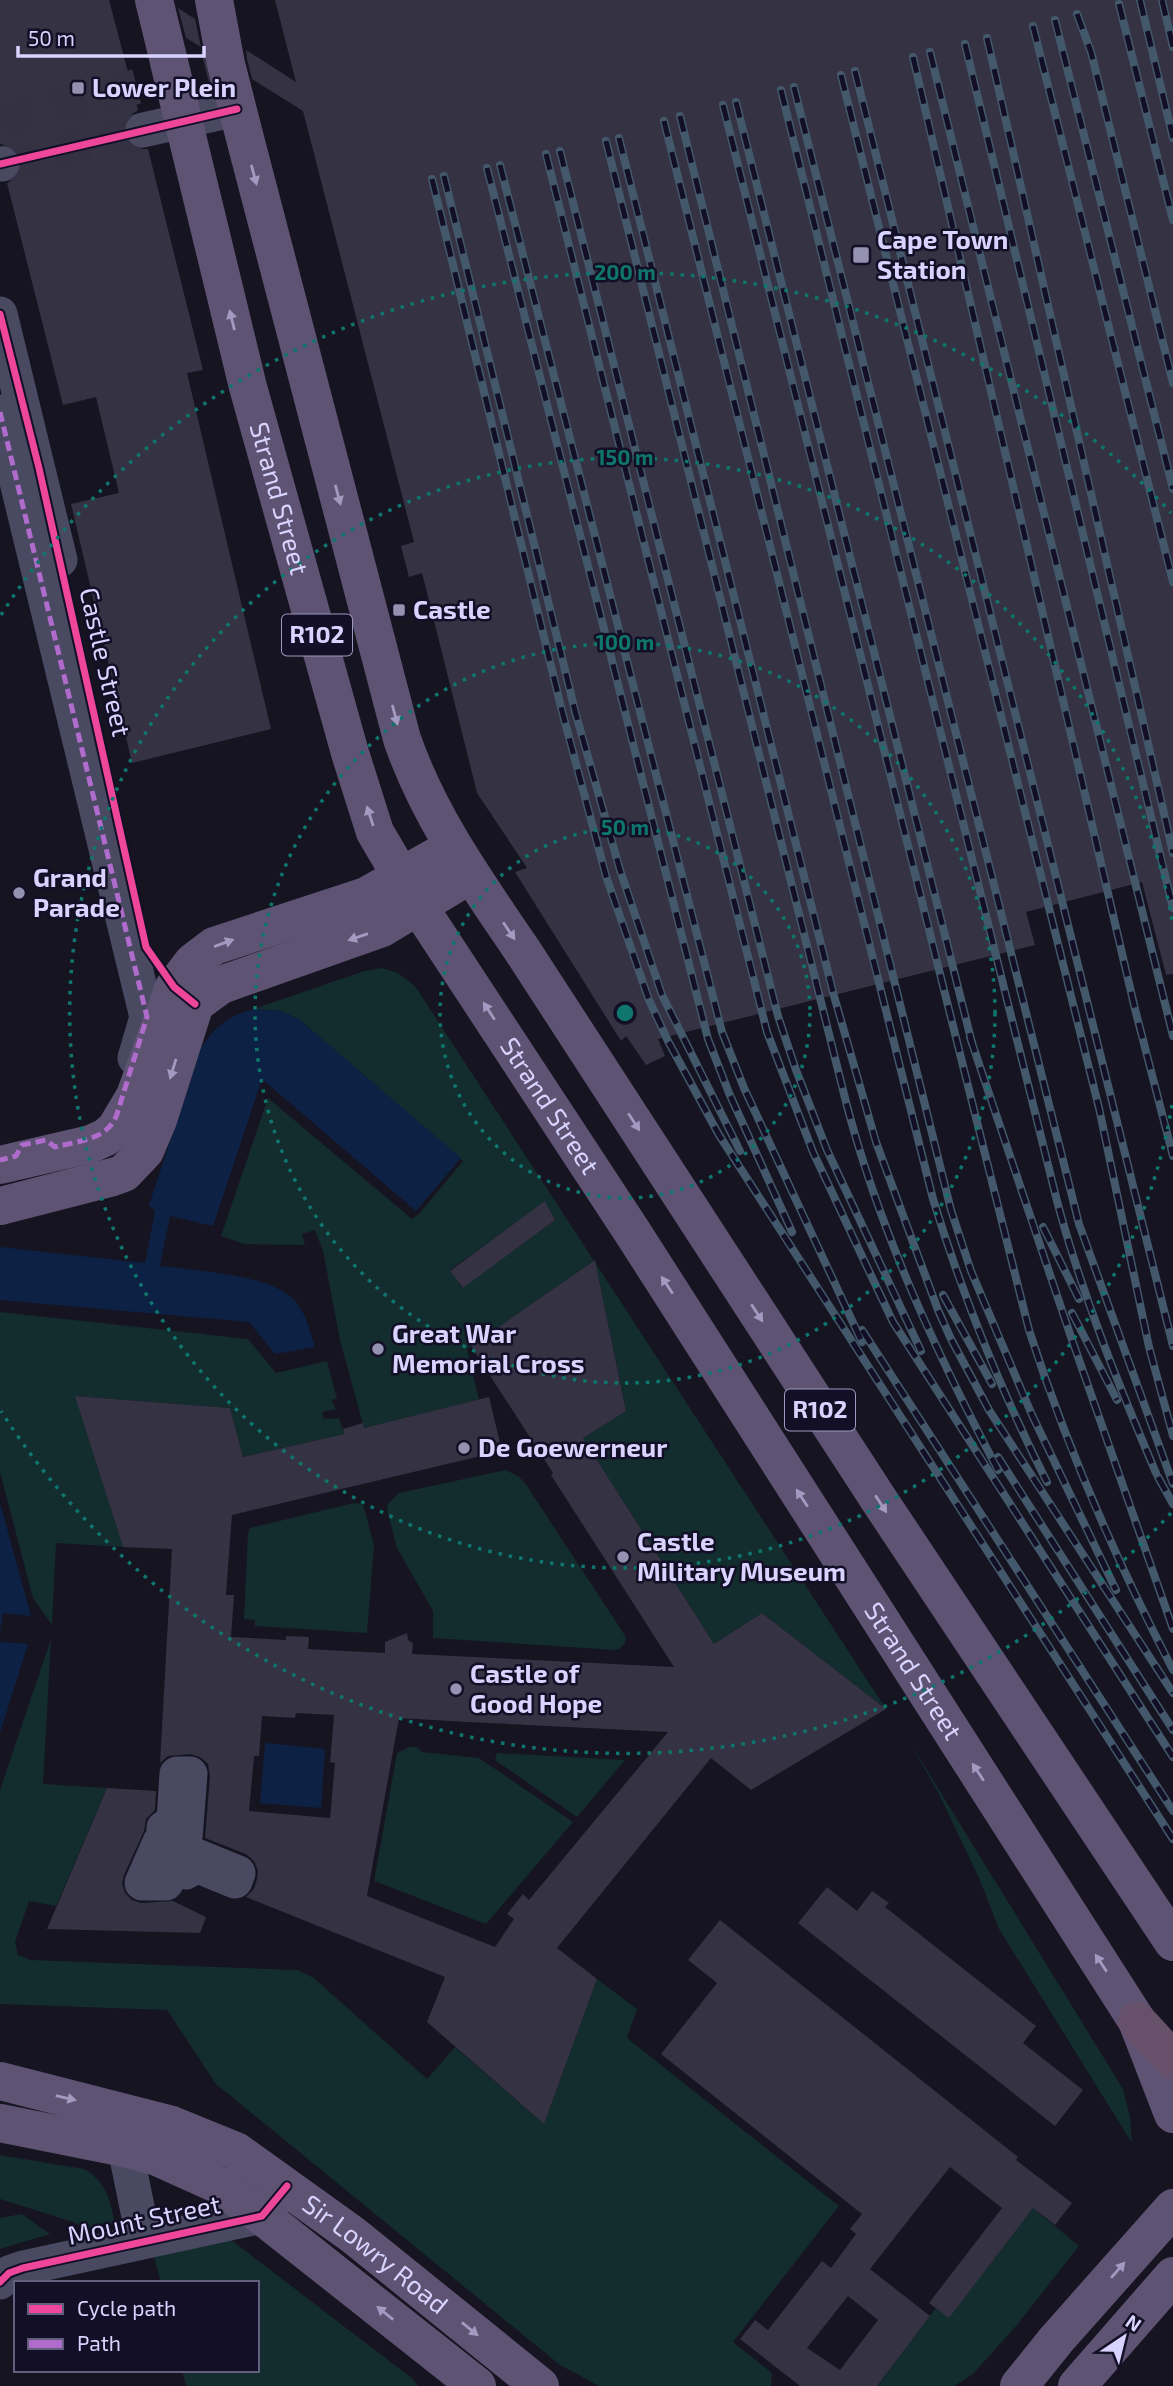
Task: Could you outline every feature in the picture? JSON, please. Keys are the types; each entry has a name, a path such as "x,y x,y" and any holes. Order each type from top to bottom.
{"highway":[{"path":"1138,2021 1173,2060"}],"main road":[{"name":"Strand Street","path":"154,0 248,387 350,753 375,832 410,892 640,1244 1138,2021 1173,2114"},
{"name":"R102","path":"214,0 237,109 402,739 412,770 429,805 462,861 879,1500 1173,1942"},
{"path":"185,995 206,994 222,985 382,928 410,892 462,861"},
{"path":"0,1163 91,1144 106,1137 116,1128 135,1096 185,995"},
{"path":"0,1206 113,1177 124,1173 137,1162 145,1151 158,1120 185,995"},
{"name":"Sir Lowry Road","path":"0,2081 125,2130 185,2168 219,2185 477,2386"},
{"name":"Sir Lowry Road","path":"0,2123 125,2130 173,2125 226,2146 287,2186 353,2235 540,2386"},
{"path":"1019,2386 1173,2208"},
{"path":"1084,2378 1173,2276"},
{"path":"1006,2386 1050,2347"}],"street":[{"path":"143,130 237,109"},
{"name":"Castle Street","path":"0,314 39,468 146,947 185,995"},
{"path":"0,412 147,1017 117,1114 109,1128 95,1137 55,1147 46,1140 22,1145 16,1156 0,1163"},
{"name":"Mount Street","path":"125,2130 144,2241"},
{"path":"262,2216 287,2186"},
{"name":"Mount Street","path":"0,2282 9,2273 23,2268 262,2216"}],"green space":[{"path":"382,968 398,973 415,986 594,1261 467,1349 479,1400 364,1428 340,1340 323,1251 315,1230 302,1234 305,1245 244,1244 221,1236 268,1098 412,1219 463,1161 300,1020 281,1011 254,1009 364,971","holes":["545,1202 555,1220 462,1288 450,1270"]},
{"path":"596,1263 886,1709 762,1613 714,1644 583,1438 626,1410"},
{"path":"0,1312 248,1339 276,1373 327,1361 337,1399 332,1402 336,1409 322,1412 324,1419 339,1418 344,1434 243,1457 230,1408 76,1396 123,1547 56,1543 52,1625 33,1598 0,1472"},
{"path":"506,1470 525,1483 626,1637 620,1648 616,1650 433,1638 433,1611 397,1548 387,1505 399,1493"},
{"path":"354,1503 362,1504 364,1508 374,1545 367,1633 255,1626 255,1620 244,1619 250,1528"},
{"path":"51,1639 43,1784 107,1788 56,1906 29,1901 15,1942 18,1955 31,1960 297,1970 314,1978 427,2079 455,2047 544,2124 597,1979 637,2009 627,2038 839,2206 733,2342 772,2373 771,2386 599,2386 560,2365 216,2084 167,2010 0,2004 0,1790"},
{"path":"909,1741 1123,2089 1130,2117 1132,2143 999,1929 979,1878 939,1794"},
{"path":"409,1747 417,1747 422,1752 479,1758 573,1822 486,1924 374,1881 397,1753"},
{"path":"497,1753 625,1760 577,1817 495,1760"},
{"path":"0,2155 84,2169 102,2185 115,2223 86,2229 73,2222 0,2199"},
{"path":"1033,2208 1079,2246 1017,2325 973,2374 954,2386 877,2386 936,2308 949,2317"},
{"path":"22,2214 50,2234 0,2249 0,2218"},
{"path":"231,2240 413,2379 418,2386 186,2386 182,2372 259,2372 259,2281 160,2281 154,2257"}],"water":[{"path":"254,1009 281,1011 300,1020 461,1158 416,1211 262,1079 213,1226 170,1216 160,1266 233,1275 270,1285 296,1302 315,1347 275,1354 249,1322 0,1300 0,1247 145,1263 155,1211 149,1205 201,1048 223,1022"},
{"path":"0,1503 31,1616 3,1613 0,1631"},
{"path":"0,1638 1,1642 28,1644 0,1733"},
{"path":"265,1743 325,1749 321,1808 260,1803"}],"building":[{"path":"0,0 109,0 138,110 129,116 123,134 129,144 138,149 148,149 203,370 187,373 271,729 132,763 71,504 119,493 96,397 63,405 7,183 19,175 22,163 19,153 13,147 0,144"},
{"name":"Cape Town Station","path":"275,0 1173,0 1173,974 1166,975 1142,882 1026,912 1035,945 658,1039 665,1056 646,1065 626,1036 621,1041 515,872 527,868 477,793 422,573 409,577 401,546 414,542 303,111 252,79 246,50 296,82"},
{"path":"178,8 195,19 201,47 186,38"},
{"path":"545,1201 555,1220 463,1288 450,1271"},
{"name":"Castle of Good Hope","path":"595,1260 626,1411 583,1438 714,1644 762,1613 886,1709 751,1790 711,1758 557,1948 597,1979 544,2124 427,2022 445,1977 246,1897 254,1889 257,1879 258,1871 254,1861 246,1854 205,1838 210,1776 208,1764 200,1757 190,1754 168,1756 160,1763 172,1549 123,1547 75,1396 230,1408 243,1457 344,1434 343,1429 363,1423 364,1428 489,1397 502,1451 232,1515 226,1595 234,1595 231,1637 286,1640 286,1636 309,1637 308,1649 385,1653 385,1642 407,1633 408,1640 413,1643 412,1654 674,1667 471,1346","holes":["296,1713 334,1715 330,1762 335,1763 330,1818 249,1811 254,1756 259,1756 262,1716 295,1718","399,1718 468,1722 668,1732 529,1900 523,1894 507,1914 514,1919 495,1947 367,1896"]},
{"path":"107,1788 156,1791 155,1810 146,1819 144,1831 124,1875 122,1884 125,1893 132,1900 141,1903 173,1901 206,1917 200,1933 47,1929"},
{"path":"827,1887 857,1911 872,1891 889,1903 885,1907 1036,2026 1023,2043 1083,2090 1055,2126 798,1923"},
{"path":"720,1920 1072,2203 1055,2225 1033,2208 949,2318 929,2303 1002,2208 950,2167 870,2269 930,2316 877,2386 800,2386 740,2339 755,2320 768,2330 822,2261 831,2268 856,2234 850,2229 862,2214 661,2054 717,1983 688,1960","holes":["848,2296 878,2320 840,2370 807,2348"]}],"tunnel":[{"path":"0,121 226,64"},
{"path":"2,164 143,130"}],"railway":[{"path":"1140,0 1173,138"},
{"path":"1162,0 1173,47"},
{"path":"1119,4 1173,220"},
{"path":"1077,14 1091,52 1173,383"},
{"path":"1055,20 1173,489"},
{"path":"1033,26 1173,582"},
{"path":"987,38 1173,853"},
{"path":"965,44 1173,908"},
{"path":"930,52 1173,1036"},
{"path":"913,57 1135,1009 1173,1156"},
{"path":"855,71 1173,1346"},
{"path":"841,75 1099,1108 1149,1347 1173,1436"},
{"path":"794,87 1079,1224 1173,1484"},
{"path":"781,90 1057,1201 1102,1338 1156,1473"},
{"path":"736,102 972,1043"},
{"path":"723,105 1029,1330 1094,1503 1173,1670"},
{"path":"680,116 951,1210 971,1271 1032,1415 1116,1590"},
{"path":"664,121 933,1199 984,1343 1047,1482"},
{"path":"619,138 834,996 876,1142 938,1310 989,1410 1173,1693"},
{"path":"606,141 861,1154 912,1292 998,1470"},
{"path":"560,151 778,1016 827,1150 921,1351"},
{"path":"546,154 767,1032 813,1152 893,1322 1173,1757"},
{"path":"500,165 722,1032 744,1088 862,1342"},
{"path":"487,168 708,1039 729,1093 792,1232"},
{"path":"444,176 575,711 620,870 662,995 740,1151"},
{"path":"432,179 562,711 606,876 649,1000 719,1135 1173,1839"},
{"path":"970,1037 1173,1629"},
{"path":"1043,1227 1079,1299"},
{"path":"943,1295 992,1384"},
{"path":"1072,1313 1117,1400"},
{"path":"862,1330 1173,1811"},
{"path":"998,1457 1173,1730"},
{"path":"1158,1477 1173,1504"}],"marked path":[{"path":"0,412 147,1017 117,1114 107,1129 91,1138 55,1147 46,1140 22,1145 16,1156 0,1160"}],"cycle path":[{"path":"0,164 237,109"},
{"path":"0,314 39,468 146,947 174,987 195,1004"},
{"path":"0,2282 9,2273 23,2268 262,2216 287,2186"}],"place":[{"name":"Lower Plein","path":"78,88"},
{"name":"Cape Town Station","path":"861,255"},
{"name":"Castle","path":"399,610"},
{"name":"Grand Parade","path":"19,893"},
{"name":"Great War Memorial Cross","path":"378,1349"},
{"name":"De Goewerneur","path":"464,1448"},
{"name":"Castle Military Museum","path":"623,1557"},
{"name":"Castle of Good Hope","path":"456,1689"}]}
